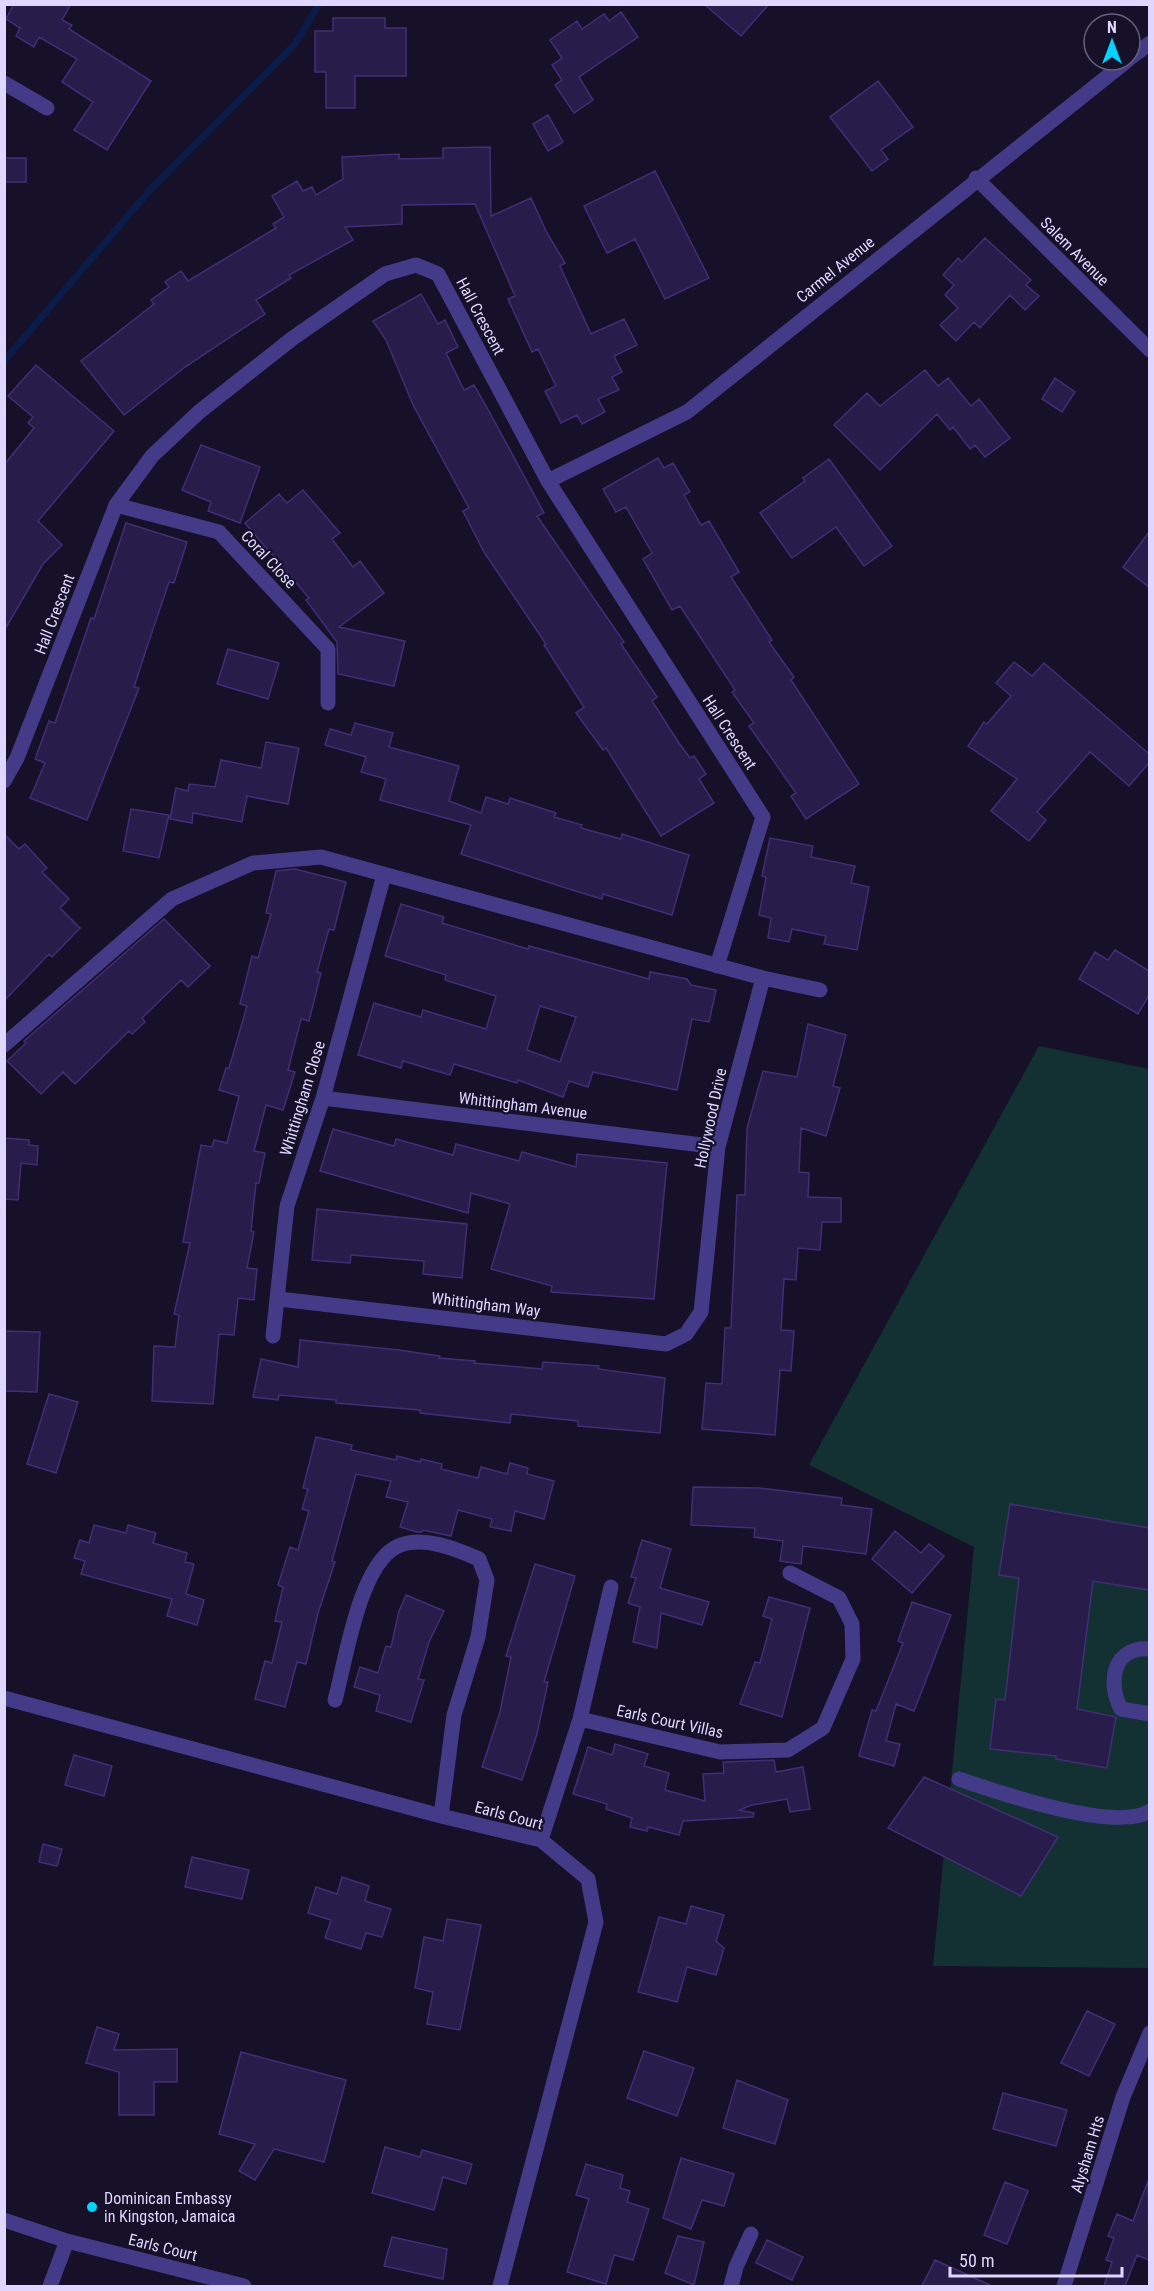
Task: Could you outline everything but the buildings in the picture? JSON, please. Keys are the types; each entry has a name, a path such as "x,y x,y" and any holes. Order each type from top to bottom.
{"street":[{"name":"Carmel Avenue","path":"548,481 687,412 976,178 1112,72"},
{"path":"4,83 47,108"},
{"name":"Salem Avenue","path":"976,178 1149,350"},
{"name":"Hall Crescent","path":"4,781 17,758 116,505 152,456 199,412 294,338 385,274 416,265 438,274 548,481 763,817 717,966"},
{"name":"Coral Close","path":"116,505 219,532 328,649 328,703"},
{"path":"4,1045 172,899 253,863 321,857 717,966 820,990"},
{"name":"Whittingham Close","path":"273,1336 279,1299 286,1206 323,1098 384,875"},
{"name":"Hollywood Drive","path":"686,1334 701,1312 718,1147 763,978"},
{"name":"Whittingham Avenue","path":"323,1098 718,1147"},
{"name":"Whittingham Way","path":"279,1299 666,1344 686,1334"},
{"path":"335,1700 366,1582 380,1558 399,1546 424,1542 456,1550 479,1559 487,1580 478,1637 454,1715 441,1816"},
{"name":"Earls Court Villas","path":"580,1719 720,1752 788,1750 824,1728 853,1659 852,1624 839,1598 790,1573"},
{"path":"541,1840 580,1719 611,1587"},
{"path":"1149,1649 1128,1652 1121,1656 1116,1665 1116,1701 1120,1709 1149,1714"},
{"name":"Earls Court","path":"4,1698 11,1698 441,1816 541,1840 588,1879 596,1922 500,2286"},
{"path":"959,1779 1026,1802 1118,1818 1141,1816 1149,1811"},
{"name":"Alysham Hts","path":"1064,2286 1124,2097 1149,2033"},
{"name":"Earls Court","path":"4,2220 67,2241 244,2286"},
{"path":"731,2286 736,2267 751,2234"},
{"path":"50,2286 67,2241"}],"green space":[{"path":"1039,1046 1149,1069 1149,1968 933,1966 974,1547 809,1465"}],"waterway":[{"path":"4,361 150,190 295,44 319,4"}],"place":[{"name":"Dominican Embassy in Kingston, Jamaica","path":"92,2207"}]}
